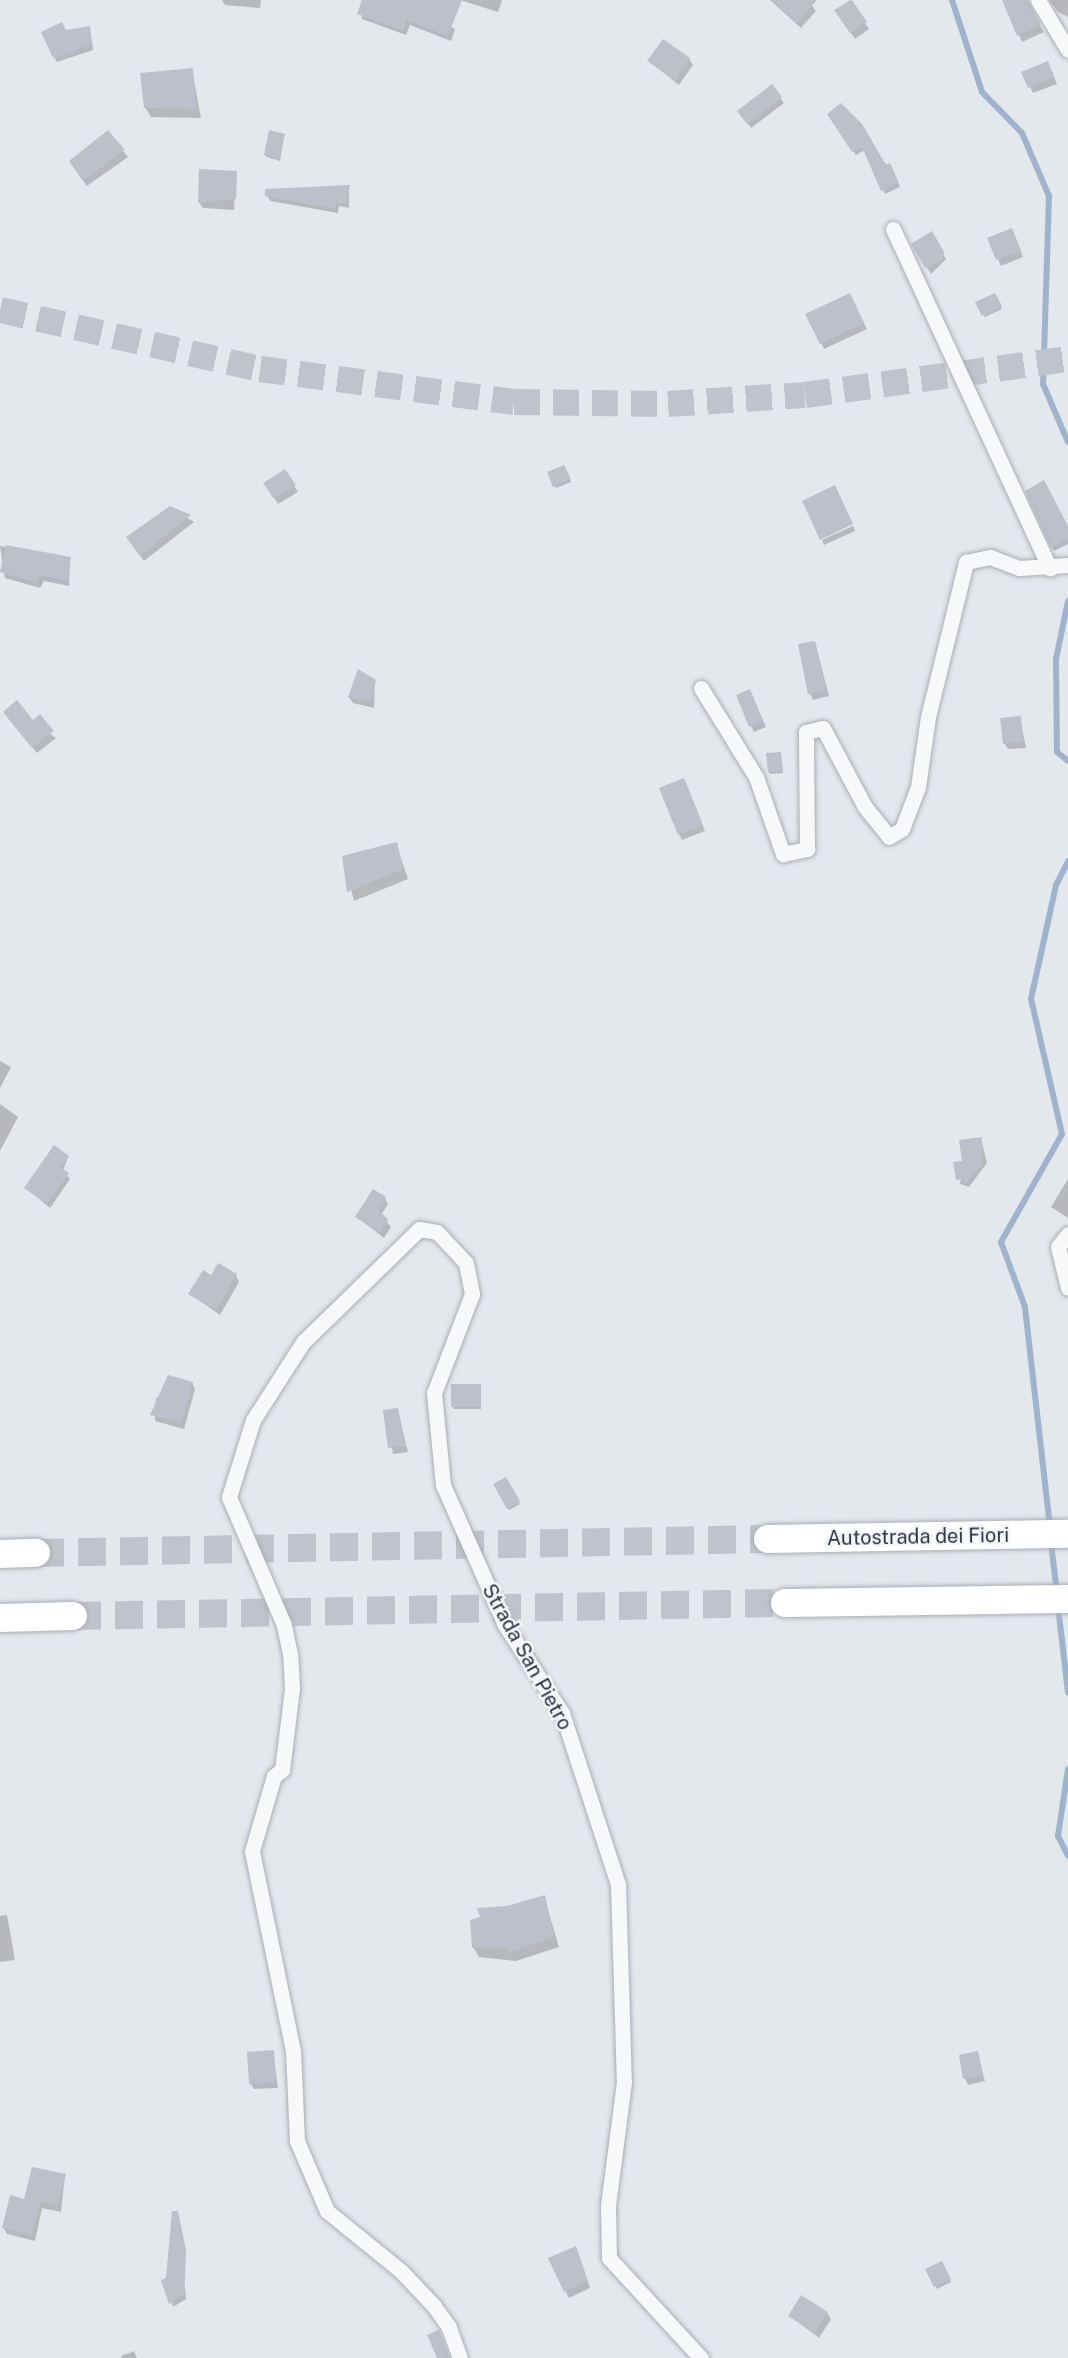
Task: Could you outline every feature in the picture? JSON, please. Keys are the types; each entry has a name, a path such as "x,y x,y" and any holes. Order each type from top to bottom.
{"highway":[{"name":"Autostrada dei Fiori","path":"768,1539 1068,1534"},
{"path":"0,1554 36,1553"},
{"path":"785,1603 1068,1599"},
{"path":"0,1618 74,1616"}],"street":[{"path":"1038,0 1068,50"},
{"path":"892,229 1050,569"},
{"path":"701,688 756,777 783,854 807,849 806,732 823,728 865,807 888,837 902,829 918,787 928,717 966,562 990,557 1019,568 1050,569 1068,565"},
{"name":"Strada San Pietro","path":"460,2358 449,2326 434,2306 401,2271 327,2211 297,2141 293,2051 252,1851 274,1776 282,1770 292,1698 290,1654 284,1625 230,1497 253,1419 303,1342 419,1229 437,1232 466,1263 472,1294 434,1393 443,1485 505,1625 562,1713 618,1884 624,2082 608,2205 609,2258 701,2358"},
{"path":"1068,1234 1058,1247 1068,1288"}],"building":[{"path":"362,0 462,0 448,36 407,20 403,30 357,14"},
{"path":"772,0 817,0 796,23"},
{"path":"852,0 867,22 850,33 834,10"},
{"path":"1002,0 1028,0 1041,25 1017,36"},
{"path":"62,22 66,30 90,26 91,45 53,58 41,32"},
{"path":"663,39 690,58 675,80 647,61"},
{"path":"1048,61 1054,77 1028,88 1021,72"},
{"path":"193,68 196,109 144,108 140,73"},
{"path":"772,84 782,97 747,124 737,111"},
{"path":"841,103 862,124 886,165 890,163 899,183 881,191 862,147 852,152 827,114"},
{"path":"108,130 125,150 83,181 69,161"},
{"path":"269,130 285,134 279,159 264,155"},
{"path":"199,169 237,171 236,199 198,203"},
{"path":"350,185 347,204 336,202 335,209 265,196 265,189"},
{"path":"1012,228 1021,251 996,260 987,238"},
{"path":"932,231 944,252 942,260 926,269 911,244"},
{"path":"850,293 864,323 820,344 805,314"},
{"path":"995,293 1002,306 982,316 975,302"},
{"path":"564,465 571,479 553,487 547,472"},
{"path":"285,469 296,485 274,499 263,483"},
{"path":"1044,480 1068,526 1068,539 1051,548 1025,491"},
{"path":"835,485 853,524 820,540 802,501"},
{"path":"170,506 191,515 140,556 126,537"},
{"path":"6,545 71,557 67,581 39,575 37,583 0,572"},
{"path":"815,641 826,690 808,694 798,644"},
{"path":"358,669 376,680 371,702 348,697"},
{"path":"750,689 763,721 749,727 736,695"},
{"path":"17,700 33,720 40,714 54,731 32,748 3,712"},
{"path":"1021,716 1023,742 1003,744 1000,718"},
{"path":"781,752 783,771 768,772 766,753"},
{"path":"684,778 703,825 678,835 659,788"},
{"path":"397,842 403,869 347,892 342,856"},
{"path":"982,1137 981,1167 965,1184 964,1179 956,1180 953,1162 962,1161 959,1140"},
{"path":"54,1145 69,1156 61,1168 69,1173 47,1204 24,1188"},
{"path":"373,1189 386,1197 378,1209 388,1220 380,1233 355,1217"},
{"path":"218,1263 237,1274 216,1310 188,1294 203,1270 211,1275"},
{"path":"168,1375 193,1382 181,1423 150,1415"},
{"path":"451,1384 481,1384 481,1407 451,1407"},
{"path":"398,1408 406,1446 388,1448 383,1410"},
{"path":"506,1477 520,1501 507,1509 493,1484"},
{"path":"545,1895 554,1937 509,1952 508,1947 472,1948 470,1920 480,1917 477,1908 507,1906"},
{"path":"274,2050 276,2082 249,2084 247,2052"},
{"path":"978,2051 983,2075 963,2079 959,2055"},
{"path":"32,2167 66,2174 58,2206 40,2202 32,2235 2,2228 10,2195 24,2199"},
{"path":"172,2211 178,2211 186,2250 184,2294 169,2304 161,2280 166,2278"},
{"path":"576,2246 588,2281 564,2292 548,2258"},
{"path":"942,2261 951,2279 934,2287 925,2269"},
{"path":"801,2295 828,2312 815,2333 788,2316"},
{"path":"439,2330 450,2358 437,2358 427,2335"}],"waterway":[{"path":"952,0 982,92 1022,133 1049,196 1043,384 1068,442"},
{"path":"1068,601 1056,659 1057,752 1068,761"},
{"path":"1050,1527 1025,1307 1001,1242 1062,1134 1031,999 1056,885 1068,861"},
{"path":"1051,1543 1057,1593"},
{"path":"1058,1606 1068,1692"},
{"path":"1068,1769 1058,1836 1068,1856"}],"tunnel":[{"path":"0,310 260,369 514,402 668,404 805,395 1068,359"},
{"path":"36,1553 768,1539"},
{"path":"73,1616 785,1603"}]}
